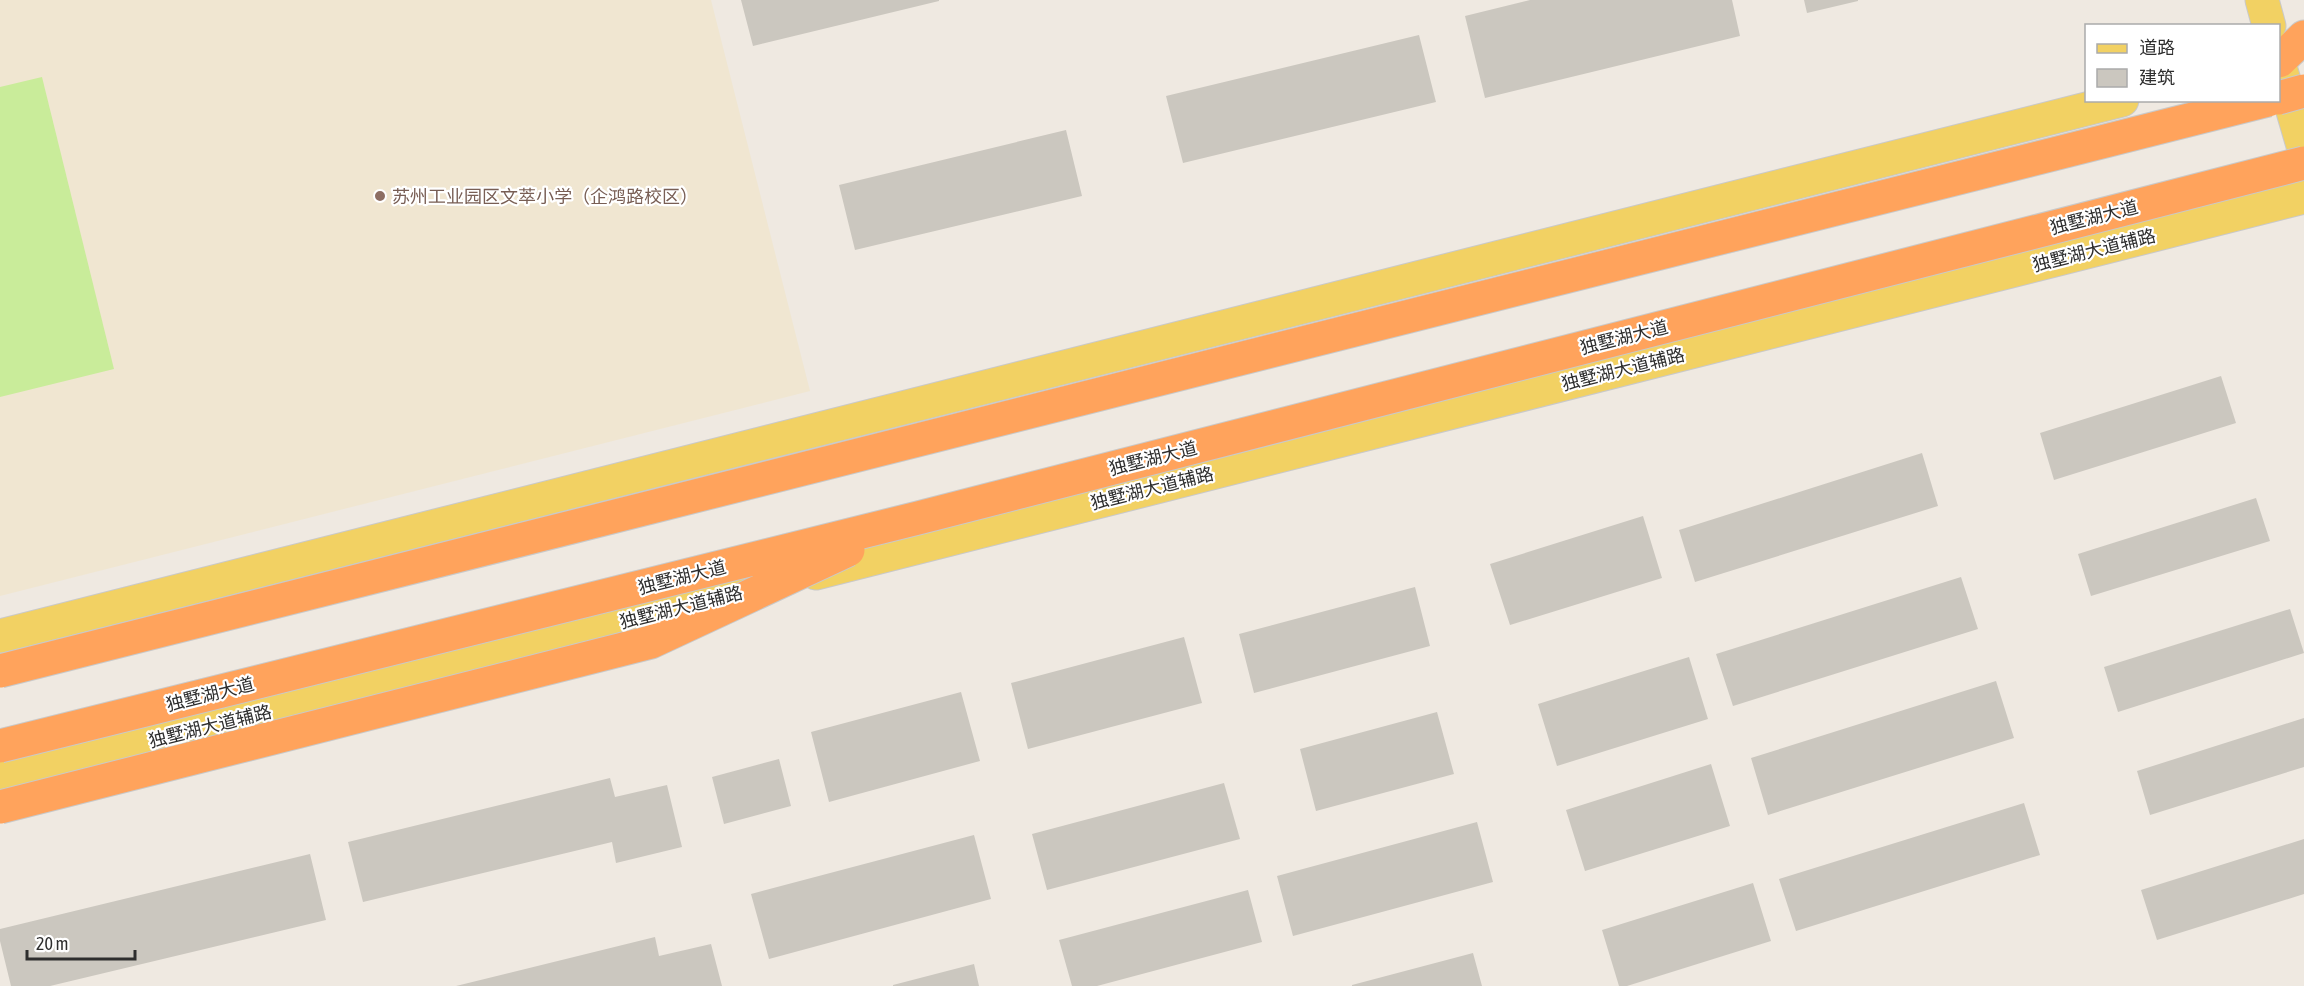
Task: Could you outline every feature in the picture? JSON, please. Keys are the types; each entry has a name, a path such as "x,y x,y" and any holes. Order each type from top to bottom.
{"highway":[{"path":"2280,60 2304,37"},
{"path":"0,671 2290,105"},
{"name":"独墅湖大道","path":"0,746 918,518 2304,163"},
{"path":"0,807 651,642 918,518"}],"main road":[{"path":"2262,0 2268,24"},
{"path":"2280,61 2304,55"},
{"path":"2280,65 2304,149"},
{"path":"0,636 2114,102"},
{"name":"独墅湖大道辅路","path":"0,779 2304,197"}],"shaded area":[{"name":"苏州工业园区文萃小学（企鸿路校区）","path":"0,0 711,0 810,391 0,596"}],"green space":[{"path":"42,77 114,369 0,397 0,87"}],"building":[{"path":"741,0 939,0 939,1 753,46"},
{"path":"1530,0 1732,0 1740,36 1485,98 1465,16"},
{"path":"1804,0 1858,0 1858,1 1807,13"},
{"path":"1419,35 1436,102 1183,163 1166,96"},
{"path":"1066,130 1082,196 855,250 839,185"},
{"path":"2221,376 2236,423 2054,480 2040,433"},
{"path":"1922,453 1938,506 1695,582 1679,530"},
{"path":"2256,498 2270,541 2091,596 2078,554"},
{"path":"1643,516 1662,578 1510,625 1490,564"},
{"path":"1961,577 1978,629 1733,706 1716,654"},
{"path":"1415,587 1430,646 1254,693 1239,634"},
{"path":"2290,609 2304,653 2118,712 2104,667"},
{"path":"1184,637 1202,703 1028,749 1011,683"},
{"path":"1689,657 1708,719 1557,766 1538,704"},
{"path":"1996,681 2014,738 1768,815 1751,758"},
{"path":"961,692 980,761 829,802 811,732"},
{"path":"1437,712 1454,774 1316,811 1300,749"},
{"path":"2304,718 2304,767 2150,815 2137,771"},
{"path":"779,759 791,806 724,824 712,777"},
{"path":"1711,764 1730,826 1585,871 1566,810"},
{"path":"610,778 615,797 667,785 682,847 616,863 612,842 363,902 348,842"},
{"path":"1224,783 1240,839 1047,890 1032,834"},
{"path":"2024,803 2040,855 1796,931 1779,879"},
{"path":"1477,822 1493,882 1293,936 1277,876"},
{"path":"974,835 991,899 769,959 751,894"},
{"path":"2304,839 2304,894 2157,940 2141,890"},
{"path":"310,854 326,920 50,986 11,986 0,941 0,929"},
{"path":"1753,883 1771,941 1627,986 1619,986 1602,930"},
{"path":"1248,890 1262,942 1097,986 1072,986 1059,940"},
{"path":"655,937 659,956 711,944 722,986 456,986"},
{"path":"1473,953 1482,986 1352,986 1352,985"},
{"path":"974,964 979,986 893,986 893,985"}],"place":[{"name":"苏州工业园区文萃小学（企鸿路校区）","path":"380,196"}]}
